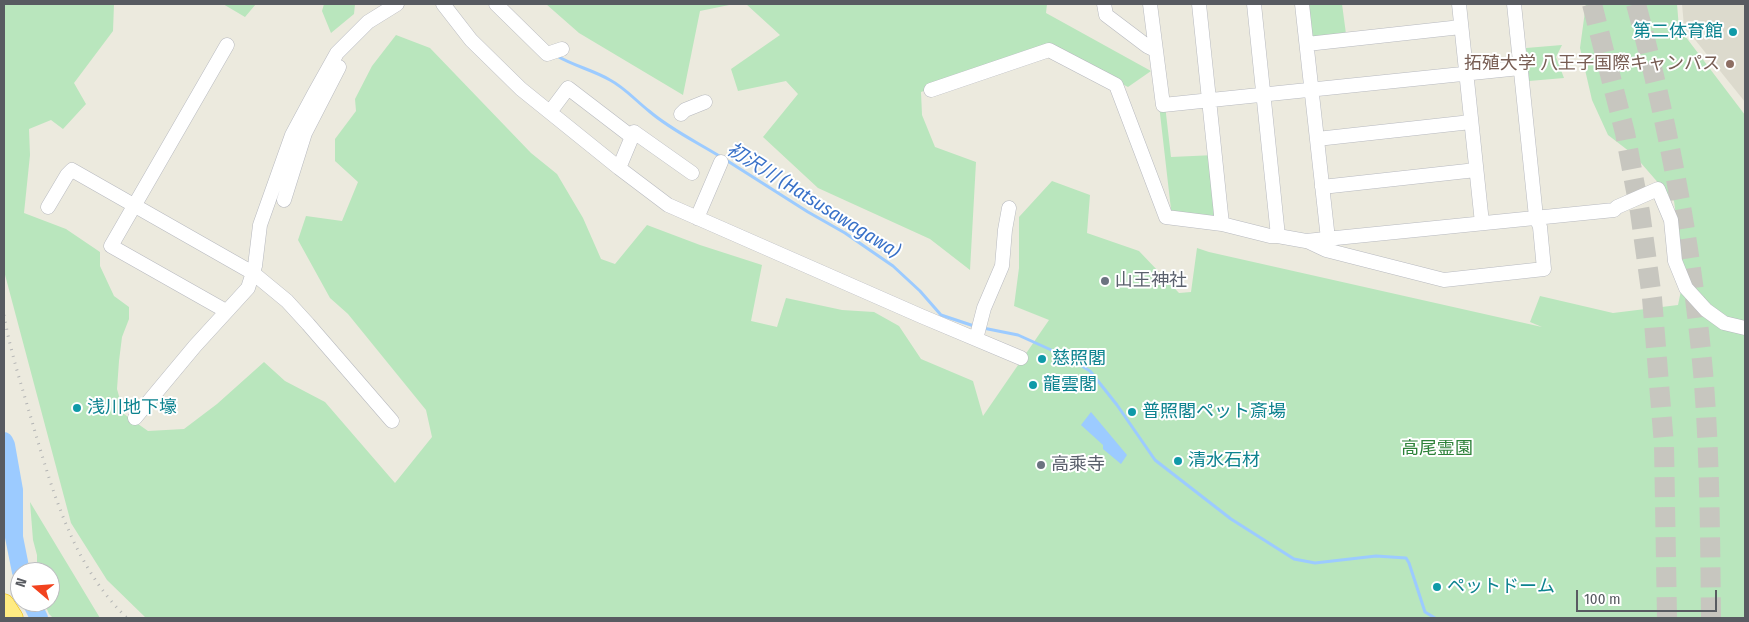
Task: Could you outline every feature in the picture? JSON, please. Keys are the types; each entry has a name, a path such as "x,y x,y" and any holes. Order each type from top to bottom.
{"highway":[{"path":"4,604 13,618"}],"street":[{"path":"443,4 471,40 521,89 668,205 978,330 1020,358"},
{"path":"496,4 547,54 562,49"},
{"path":"1104,4 1106,15 1146,46 1155,50"},
{"path":"1150,4 1163,105 1520,68"},
{"path":"1199,4 1222,224"},
{"path":"1254,4 1278,236"},
{"path":"1302,4 1328,239"},
{"path":"1459,4 1482,223"},
{"path":"931,90 1049,50 1116,85 1166,217 1222,224 1270,236 1306,241 1326,250 1444,280 1544,269 1540,227 1536,217 1514,4"},
{"path":"284,200 308,127 342,62 351,47 391,7"},
{"path":"135,418 195,346 248,288 253,273 260,224 292,135 337,53 368,22 391,7"},
{"path":"1307,44 1461,27"},
{"path":"226,311 111,246 227,45"},
{"path":"550,112 568,88 632,137"},
{"path":"682,114 685,110 705,102"},
{"path":"1317,139 1471,122"},
{"path":"619,168 634,132 692,173"},
{"path":"697,218 721,162"},
{"path":"48,207 72,170 253,273 287,301 392,421"},
{"path":"1322,187 1476,170"},
{"path":"1306,241 1614,210 1618,206 1658,189 1671,220 1675,261 1686,288 1706,310 1724,323 1745,328"},
{"path":"978,330 984,308 1002,266 1009,208"}],"shaded area":[{"name":"拓殖大学 八王子国際キャンパス","path":"1682,4 1745,4 1745,102 1684,26"}],"green space":[{"name":"高尾霊園","path":"4,4 114,4 113,31 74,83 86,104 63,129 51,120 29,129 30,155 24,213 66,229 100,252 100,266 114,296 129,307 129,319 122,337 117,389 124,414 148,431 184,429 217,404 264,362 285,381 325,402 395,483 432,437 426,410 348,314 330,298 298,240 306,216 342,221 358,182 335,161 335,139 356,111 355,99 372,66 396,35 430,48 531,153 557,174 583,218 601,259 615,264 647,225 762,265 751,321 777,327 786,298 842,310 874,312 899,326 921,359 973,381 983,416 1049,320 1014,306 1019,268 1019,217 1052,181 1090,195 1087,233 1139,251 1179,293 1191,292 1197,248 1542,327 1530,322 1540,296 1613,313 1678,305 1683,281 1674,201 1634,155 1608,135 1592,100 1580,48 1586,4 1677,4 1679,28 1745,115 1745,618 146,618 107,580 71,523 4,271"},
{"path":"223,4 256,4 245,17"},
{"path":"324,4 355,4 354,14 331,33 322,11"},
{"path":"546,4 734,4 700,11 683,95 579,33"},
{"path":"746,4 1047,4 1046,13 1151,71 1128,87 1049,47 921,92 922,115 935,147 976,162 970,270 930,239 818,188 763,137 798,94 786,81 738,91 731,69 780,35"},
{"path":"1307,4 1342,4 1346,34 1311,38"},
{"path":"1562,45 1556,57 1564,78 1529,81 1526,48"},
{"path":"1159,105 1165,105 1171,157 1215,155 1222,224 1172,218"},
{"path":"30,502 100,618 53,618 49,614 48,612 60,612 60,562 37,562"}],"water":[{"path":"1091,412 1127,455 1121,464 1103,449 1103,445 1081,425"}],"waterway":[{"name":"初沢川 (Hatsusawagawa)","path":"557,56 615,83 657,118 721,157"},
{"name":"初沢川 (Hatsusawagawa)","path":"726,160 845,233 893,266 920,291 941,315 977,327"},
{"name":"初沢川 (Hatsusawagawa)","path":"983,328 1018,335 1069,358 1090,371 1117,405 1155,460 1231,519 1294,559 1315,563 1376,556 1406,558 1425,612 1435,618"},
{"path":"4,441 14,490 14,537 19,562"},
{"path":"36,612 39,618"}],"tunnel":[{"path":"1592,4 1625,133 1640,212 1652,298 1664,445 1667,618"},
{"path":"1636,4 1648,49 1677,186 1698,326 1707,434 1711,618"}],"railway":[{"path":"4,315 9,341 39,445 66,525 92,574 108,597 127,618"}],"place":[{"name":"第二体育館","path":"1733,32"},
{"name":"拓殖大学 八王子国際キャンパス","path":"1730,64"},
{"name":"山王神社","path":"1105,281"},
{"name":"慈照閣","path":"1042,359"},
{"name":"龍雲閣","path":"1033,385"},
{"name":"浅川地下壕","path":"77,408"},
{"name":"普照閣ペット斎場","path":"1132,412"},
{"name":"清水石材","path":"1178,461"},
{"name":"高乘寺","path":"1041,465"},
{"name":"ペットドーム","path":"1437,587"}]}
